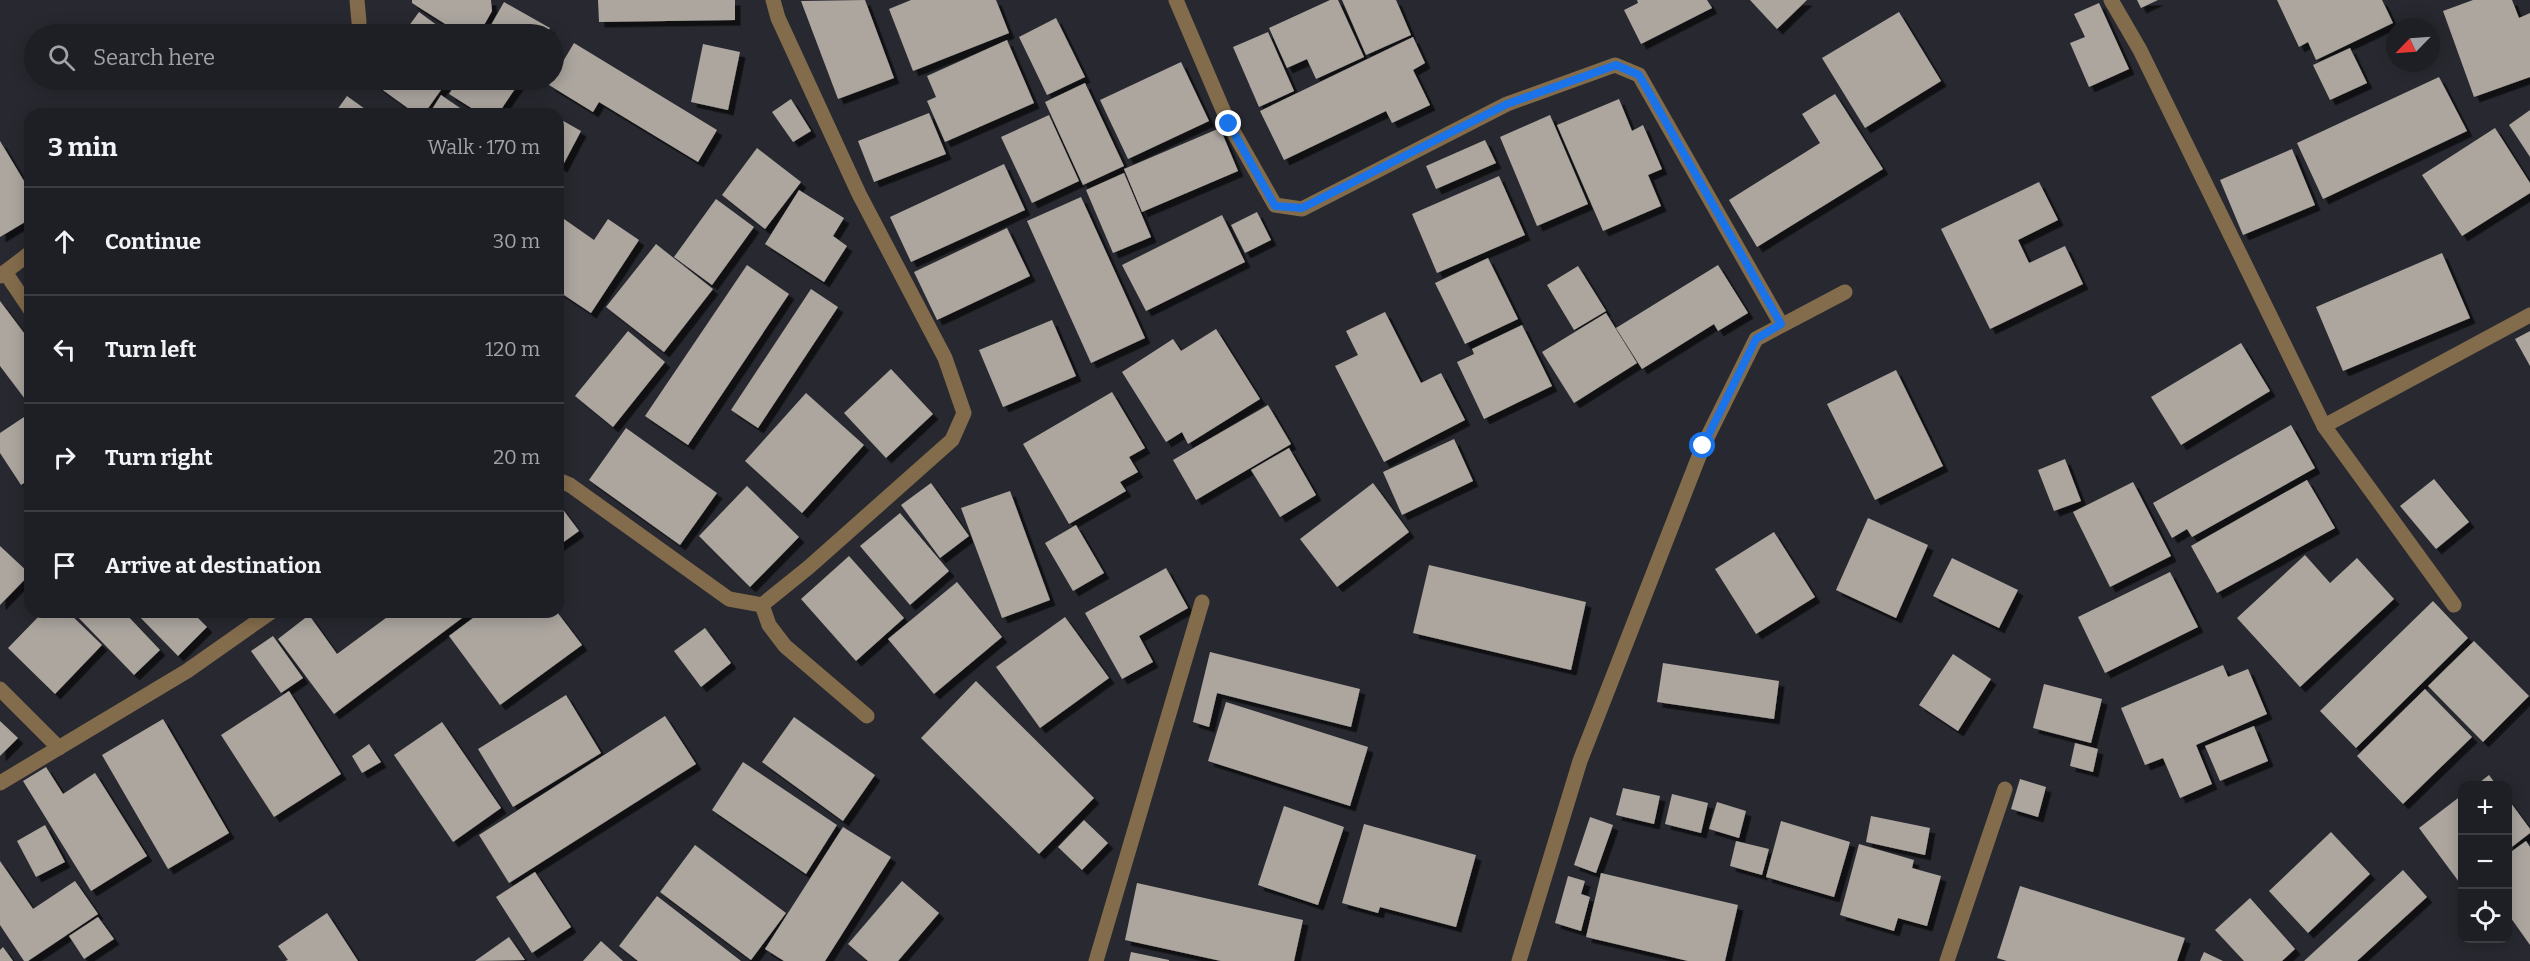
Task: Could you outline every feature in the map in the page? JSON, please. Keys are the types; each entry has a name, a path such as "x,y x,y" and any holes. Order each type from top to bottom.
{"street":[{"path":"357,0 359,22"},
{"path":"564,482 729,599 762,605 809,567 952,441 964,413 945,358 859,194 778,18 773,0"},
{"path":"1176,0 1229,124 1275,206 1302,208 1507,104 1616,65 1639,75 1781,324"},
{"path":"2111,0 2140,50 2324,426 2454,606"},
{"path":"24,258 3,274 24,301"},
{"path":"1519,961 1580,761 1703,446 1756,339 1845,292"},
{"path":"2324,426 2530,315"},
{"path":"1096,961 1202,602"},
{"path":"762,605 769,625 784,646 867,716"},
{"path":"0,783 187,671 262,618"},
{"path":"0,689 59,748"},
{"path":"1947,961 2005,789"}],"building":[{"path":"412,0 491,0 492,11 485,24 445,24 412,3"},
{"path":"598,0 735,0 735,20 599,22"},
{"path":"865,0 894,78 838,99 801,1"},
{"path":"911,0 996,0 1009,33 913,71 889,9"},
{"path":"1330,0 1338,0 1364,57 1316,79 1307,59 1287,68 1269,28"},
{"path":"1342,0 1396,0 1411,35 1366,55"},
{"path":"1637,0 1707,0 1712,8 1641,44 1624,10 1638,3"},
{"path":"1750,0 1807,0 1777,29"},
{"path":"2137,0 2158,0 2141,8"},
{"path":"2277,0 2382,0 2391,18 2386,18 2386,26 2316,60 2308,42 2299,47"},
{"path":"2473,0 2512,0 2519,18 2530,13 2530,77 2474,97 2443,11"},
{"path":"504,2 543,24 492,24"},
{"path":"2099,3 2129,69 2089,87 2070,43 2085,37 2074,14"},
{"path":"419,12 435,24 410,24"},
{"path":"1899,12 1941,81 1865,128 1822,58"},
{"path":"1056,18 1085,77 1047,95 1019,37"},
{"path":"1268,32 1294,91 1259,107 1233,47"},
{"path":"1413,37 1425,63 1413,70 1430,105 1392,123 1386,111 1284,160 1260,111"},
{"path":"1007,40 1034,103 945,142 927,101 936,97 927,76"},
{"path":"574,43 717,130 698,162 599,102 593,112 557,90 564,90 564,60"},
{"path":"703,44 740,52 728,110 691,102"},
{"path":"2350,48 2367,83 2330,100 2313,65"},
{"path":"1181,62 1209,121 1128,159 1100,100"},
{"path":"2439,77 2467,131 2323,199 2297,143"},
{"path":"1085,83 1124,166 1083,185 1045,102"},
{"path":"383,90 441,90 428,108 408,108"},
{"path":"452,90 514,90 502,108 471,108 449,94"},
{"path":"1835,94 1883,169 1757,247 1729,200 1820,143 1802,114"},
{"path":"441,95 460,108 433,108"},
{"path":"347,96 364,108 338,108"},
{"path":"791,99 811,131 793,142 772,112"},
{"path":"1619,99 1632,131 1643,125 1662,169 1648,175 1661,206 1603,231 1557,125"},
{"path":"2530,110 2530,157 2509,125"},
{"path":"929,113 946,154 874,182 858,141"},
{"path":"1049,115 1079,181 1032,203 1001,137"},
{"path":"1550,115 1588,204 1537,226 1500,137"},
{"path":"564,121 581,131 564,163"},
{"path":"1220,128 1238,171 1142,212 1124,169"},
{"path":"2495,128 2530,183 2530,193 2462,236 2422,175"},
{"path":"1485,140 1496,163 1436,189 1426,166"},
{"path":"0,141 24,181 24,223 0,237"},
{"path":"757,148 801,182 765,229 722,195"},
{"path":"2292,149 2315,205 2243,235 2220,180"},
{"path":"1004,164 1025,210 911,262 890,217"},
{"path":"1124,173 1151,237 1113,253 1086,190"},
{"path":"1499,176 1525,235 1437,273 1412,214"},
{"path":"2039,182 2058,220 2018,240 2029,263 2065,246 2083,284 1990,329 1941,229"},
{"path":"799,190 844,218 833,236 847,246 824,282 765,244"},
{"path":"1081,197 1145,338 1091,363 1027,221"},
{"path":"716,199 754,227 712,285 674,257"},
{"path":"1257,212 1271,240 1245,253 1231,225"},
{"path":"1222,215 1245,262 1146,311 1122,265"},
{"path":"564,219 594,240 608,219 639,240 591,313 564,295"},
{"path":"1007,228 1030,276 937,320 914,272"},
{"path":"656,244 713,289 664,352 606,307"},
{"path":"2442,253 2470,318 2343,371 2316,307"},
{"path":"1488,258 1518,319 1465,344 1435,283"},
{"path":"747,265 789,294 688,445 645,416"},
{"path":"1718,265 1748,313 1718,331 1714,324 1642,369 1616,328"},
{"path":"1578,266 1606,311 1574,330 1547,285"},
{"path":"811,289 838,307 758,428 731,410"},
{"path":"0,301 24,333 24,398 0,366"},
{"path":"1385,312 1421,383 1441,373 1465,420 1384,462 1335,366 1358,355 1346,331"},
{"path":"1606,313 1637,363 1574,403 1542,352"},
{"path":"1052,320 1076,376 1003,407 979,350"},
{"path":"1522,325 1552,386 1484,419 1457,362 1474,354 1472,349"},
{"path":"1216,329 1260,399 1188,444 1182,432 1166,442 1122,372 1173,339 1181,351"},
{"path":"628,331 665,362 613,427 575,396"},
{"path":"2530,331 2530,366 2515,339"},
{"path":"2241,343 2270,391 2181,445 2151,397"},
{"path":"891,369 933,414 886,458 844,413"},
{"path":"1896,370 1943,466 1875,500 1827,404"},
{"path":"1112,392 1145,448 1129,457 1138,472 1120,482 1126,491 1069,524 1023,444"},
{"path":"806,393 864,445 802,513 745,461"},
{"path":"1268,405 1291,444 1196,500 1173,460"},
{"path":"24,417 24,483 21,485 0,453 0,433"},
{"path":"2291,425 2315,468 2192,537 2187,529 2172,538 2153,503"},
{"path":"626,428 717,493 680,545 589,480"},
{"path":"1454,439 1473,481 1402,515 1383,472"},
{"path":"1289,448 1316,495 1280,517 1251,470"},
{"path":"2065,459 2081,501 2054,511 2038,470"},
{"path":"2434,479 2469,522 2436,549 2400,506"},
{"path":"2307,480 2335,528 2217,593 2191,546"},
{"path":"2133,482 2171,556 2110,587 2073,512"},
{"path":"931,483 969,536 940,558 901,505"},
{"path":"1373,483 1409,532 1337,587 1300,539"},
{"path":"747,486 799,537 750,587 699,536"},
{"path":"1010,491 1050,600 1002,618 961,508"},
{"path":"564,511 579,531 564,542"},
{"path":"900,513 949,571 910,605 860,546"},
{"path":"1868,518 1928,545 1896,618 1836,590"},
{"path":"1076,525 1104,573 1073,591 1045,543"},
{"path":"1774,532 1815,597 1756,634 1715,569"},
{"path":"0,546 24,568 24,580 0,605"},
{"path":"2305,555 2330,583 2357,558 2394,599 2300,687 2237,618"},
{"path":"849,556 904,618 856,661 801,599"},
{"path":"1952,558 2018,590 1999,628 1933,596"},
{"path":"1429,565 1586,602 1571,670 1413,633"},
{"path":"1166,568 1188,608 1139,636 1153,662 1122,679 1085,613"},
{"path":"2170,572 2198,627 2105,673 2078,617"},
{"path":"957,582 1002,637 934,694 888,639"},
{"path":"2433,601 2468,638 2356,748 2320,711"},
{"path":"1065,617 1109,678 1040,728 996,667"},
{"path":"37,618 74,618 102,645 55,694 8,648"},
{"path":"79,618 130,618 160,650 134,675"},
{"path":"141,618 198,618 207,627 178,656"},
{"path":"305,618 311,618 337,654 386,618 462,618 334,714 278,639"},
{"path":"473,618 562,618 582,645 500,705 449,636"},
{"path":"705,628 731,663 701,687 674,651"},
{"path":"273,636 303,678 281,693 251,651"},
{"path":"2474,641 2529,696 2483,742 2428,686"},
{"path":"1210,652 1360,689 1351,727 1217,693 1209,727 1193,722"},
{"path":"1953,654 1991,679 1958,731 1919,705"},
{"path":"1663,663 1779,681 1774,719 1657,702"},
{"path":"2223,665 2228,677 2248,669 2267,714 2196,745 2212,784 2180,798 2163,758 2145,765 2121,708"},
{"path":"976,681 1094,798 1039,854 921,738"},
{"path":"2044,684 2102,699 2091,743 2033,728"},
{"path":"2425,689 2472,737 2403,804 2357,756"},
{"path":"289,691 341,774 274,817 221,735"},
{"path":"566,695 601,753 513,807 478,749"},
{"path":"1226,702 1368,747 1350,806 1208,761"},
{"path":"665,716 696,764 509,883 479,835"},
{"path":"794,717 875,775 843,821 762,762"},
{"path":"163,719 229,833 168,869 102,755"},
{"path":"0,721 18,738 0,756"},
{"path":"442,722 501,808 453,842 394,755"},
{"path":"2254,726 2268,761 2220,781 2205,746"},
{"path":"2075,743 2098,749 2093,772 2070,766"},
{"path":"369,744 381,762 362,773 352,756"},
{"path":"743,762 837,825 806,874 712,810"},
{"path":"46,767 63,794 95,773 147,856 91,891 23,781"},
{"path":"2489,775 2493,781 2481,781"},
{"path":"2020,779 2046,787 2038,817 2011,809"},
{"path":"1623,788 1660,796 1654,824 1616,815"},
{"path":"1672,794 1708,803 1701,833 1665,824"},
{"path":"2458,798 2458,881 2419,828"},
{"path":"1717,802 1746,811 1739,838 1709,829"},
{"path":"2512,804 2530,829 2530,833 2512,847"},
{"path":"1284,806 1344,827 1318,905 1258,885"},
{"path":"1871,816 1930,828 1925,855 1866,842"},
{"path":"1590,817 1613,825 1596,873 1574,865"},
{"path":"1084,820 1108,843 1082,870 1058,847"},
{"path":"1781,821 1850,842 1834,897 1766,877"},
{"path":"1364,824 1476,855 1456,927 1380,907 1378,913 1342,903"},
{"path":"45,825 65,862 36,877 17,841"},
{"path":"843,827 891,857 825,961 784,961 765,949"},
{"path":"2331,832 2370,874 2308,933 2269,891"},
{"path":"1736,841 1769,849 1762,875 1730,866"},
{"path":"2526,841 2530,847 2530,945 2512,920 2512,851"},
{"path":"1859,844 1914,860 1912,868 1941,876 1927,926 1898,918 1894,931 1840,915"},
{"path":"695,845 786,913 751,960 660,892"},
{"path":"0,861 33,909 75,881 98,914 28,961 24,961 0,925"},
{"path":"2403,870 2427,897 2357,961 2304,961"},
{"path":"535,872 571,927 532,953 496,897"},
{"path":"1601,873 1738,905 1725,961 1688,961 1586,937"},
{"path":"1568,876 1585,881 1581,894 1590,897 1581,931 1555,923"},
{"path":"902,881 939,913 898,961 868,961 848,944"},
{"path":"1137,883 1303,920 1294,961 1221,961 1125,940"},
{"path":"2020,886 2185,938 2177,961 2007,961 1997,958"},
{"path":"657,896 741,961 638,961 619,946"},
{"path":"2250,898 2295,949 2282,961 2244,961 2215,930"},
{"path":"327,913 358,961 285,961 288,960 278,946"},
{"path":"98,917 114,939 84,959 69,936"},
{"path":"509,937 525,960 475,961"},
{"path":"601,941 623,961 583,961"},
{"path":"3,947 13,961 0,961 0,950"},
{"path":"1131,952 1169,960 1169,961 1129,961"},
{"path":"2204,952 2223,961 2200,961"}],"route":[{"path":"1229,124 1275,206 1302,208 1507,104 1616,65 1639,75 1781,324 1756,339 1703,446"}]}
